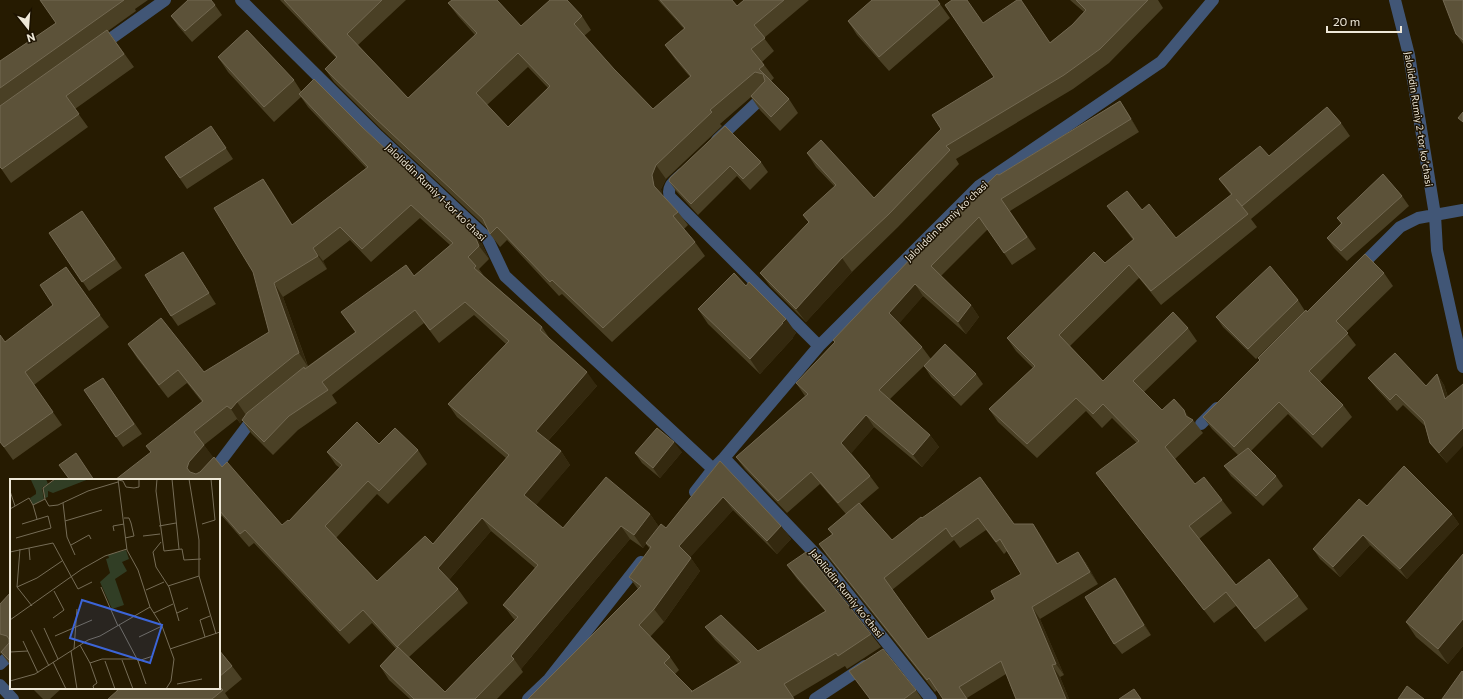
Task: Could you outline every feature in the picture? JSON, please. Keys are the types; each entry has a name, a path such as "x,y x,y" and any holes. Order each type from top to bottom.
{"street":[{"path":"89,54 165,0"},
{"name":"Jaloliddin Rumiy 1-tor koʼchasi","path":"241,0 378,136 487,238 505,276 713,469"},
{"name":"Jaloliddin Rumiy koʻchasi","path":"686,504 713,469 819,346 979,186 1161,62 1213,0"},
{"name":"Jaloliddin Rumiy 2-tor koʼchasi","path":"1395,0 1409,55 1435,215 1437,250 1462,351 1463,367"},
{"path":"710,147 768,93"},
{"path":"688,168 671,184 668,191 670,197 819,346"},
{"path":"1350,277 1400,227 1418,218 1463,210"},
{"path":"1201,424 1223,402"},
{"path":"205,479 214,470 251,421 268,407"},
{"name":"Jaloliddin Rumiy koʻchasi","path":"724,458 822,561 931,699"},
{"path":"528,699 549,679 650,551"},
{"path":"815,699 892,649"},
{"path":"0,664 10,655"},
{"path":"0,685 13,699"}],"building":[{"path":"40,0 124,0 0,88 0,61 56,23"},
{"path":"188,0 211,0 215,5 185,31 171,16"},
{"path":"284,0 382,0 347,34 408,98 477,33 448,3 452,0 497,0 521,26 550,0 567,0 582,16 574,24 614,69 653,109 691,76 665,45 685,28 660,0 732,0 737,6 744,0 784,0 754,25 765,38 751,49 764,65 759,69 789,99 771,117 751,96 765,81 763,74 755,72 710,110 712,112 656,165 652,175 654,186 678,212 673,216 695,242 603,328 552,280 550,282 497,227 490,234 483,219 325,69 337,57","holes":["518,53 550,86 508,127 476,93"]},
{"path":"872,0 937,0 940,4 879,57 848,21"},
{"path":"952,0 967,0 983,23 1017,0 1021,0 1050,43 1072,25 1086,10 1076,0 1148,0 1100,49 1064,75 946,146 950,150 889,214 842,258 796,309 760,273 809,222 803,215 836,185 807,153 821,140 874,198 941,129 932,115 994,77 945,5"},
{"path":"1443,0 1463,0 1463,40 1456,34"},
{"path":"107,30 124,54 66,96 79,114 2,169 0,167 0,106"},
{"path":"247,30 294,80 264,107 218,57"},
{"path":"314,79 363,128 472,229 479,246 468,257 476,266 474,268 542,327 540,330 587,372 536,431 561,451 524,495 563,528 606,477 650,514 634,535 621,526 511,656 514,659 475,699 414,699 380,666 398,647 445,692 518,617 503,605 538,565 482,518 438,568 458,589 397,647 363,610 340,631 245,530 240,534 220,511 220,479 116,479 151,452 146,446 203,401 178,370 159,385 128,344 161,318 204,372 269,332 253,272 214,208 263,179 292,225 368,167 299,94","holes":["411,205 453,243 414,276 406,265 341,312 356,332 305,369 304,367 247,413 242,420 264,442 289,416 328,390 322,382 415,310 430,330 465,302 509,341 448,404 509,455 433,544 425,536 377,581 325,526 368,481 379,491 418,450 395,428 379,444 357,422 327,452 342,465 289,521 288,520 282,525 227,462 222,467 214,457 200,472 196,474 190,472 187,468 189,462 204,445 194,432 227,406 231,409 237,402 299,353 274,283 318,256 313,248 340,227 362,249"]},
{"path":"1120,101 1131,119 1001,199 1027,237 1004,253 979,217 931,266 971,305 958,322 915,284 889,313 922,347 879,390 930,435 913,455 866,415 841,443 870,476 838,503 811,472 778,501 736,457 808,394 796,383 835,342 833,340 916,253 997,174 999,175"},
{"path":"1327,107 1341,123 1242,206 1236,199 1248,214 1151,291 1129,265 1059,335 1103,381 1173,312 1188,328 1133,381 1162,410 1174,399 1184,410 1186,416 1193,420 1165,447 1195,484 1204,477 1222,500 1189,526 1236,585 1269,559 1298,596 1255,629 1226,592 1204,610 1096,473 1139,441 1103,404 1093,414 1076,398 1027,444 989,409 1035,366 1007,338 1094,252 1105,263 1134,239 1107,206 1127,191 1142,210 1149,204 1176,238 1232,194 1219,179 1260,146 1269,156"},
{"path":"1463,112 1463,122 1458,118"},
{"path":"211,126 226,148 180,178 165,157"},
{"path":"725,126 761,162 743,179 730,166 691,204 669,181 670,178"},
{"path":"1383,174 1402,196 1341,251 1327,238 1342,223 1337,218"},
{"path":"82,211 115,259 82,282 49,233"},
{"path":"183,252 209,293 171,316 145,275"},
{"path":"1365,254 1384,273 1336,321 1348,333 1309,371 1343,405 1313,435 1279,402 1234,447 1203,417 1260,360 1258,358"},
{"path":"1270,266 1298,300 1248,349 1216,317"},
{"path":"66,267 100,315 25,372 53,412 4,447 0,442 0,335 5,342 53,305 40,285"},
{"path":"734,273 746,286 749,282 786,319 750,359 698,309"},
{"path":"945,344 976,374 954,396 924,366"},
{"path":"1395,353 1426,386 1437,374 1445,399 1463,384 1463,428 1439,453 1430,443 1424,421 1396,394 1390,400 1368,378"},
{"path":"103,378 134,424 116,437 84,390"},
{"path":"657,428 674,442 653,468 635,453"},
{"path":"1248,448 1276,476 1256,496 1224,466"},
{"path":"76,453 93,479 69,479 59,465"},
{"path":"720,461 781,526 767,541 723,497 679,546 691,558 654,609 639,625 670,657 664,663 692,691 691,692 741,662 705,627 721,615 758,651 826,611 787,565 806,552 871,634 838,656 836,653 784,684 794,699 528,699 641,586 629,577 651,547 646,543 661,524 666,528"},
{"path":"1404,466 1452,514 1400,569 1363,535 1333,567 1313,549 1359,499 1367,506"},
{"path":"980,477 1014,524 1033,524 1057,564 1078,552 1090,572 1032,607 1056,664 1052,665 1066,699 1016,699 1001,661 959,687 967,699 943,699 929,678 927,680 819,544 833,534 828,529 859,503 892,540 921,517 922,518","holes":["978,518 996,542 1000,539 1021,574 991,591 995,599 928,639 884,578 946,528 952,537"]},
{"path":"1463,554 1463,619 1438,649 1406,622"},
{"path":"1115,578 1144,625 1114,644 1085,597"},
{"path":"10,593 10,661 1,652 9,643 9,639 7,636 0,634 0,604"},
{"path":"883,649 916,690 904,699 870,699 849,671"},
{"path":"220,651 232,666 220,676"},
{"path":"1462,671 1463,699 1442,699"},
{"path":"1407,686 1424,699 1398,699"},
{"path":"220,687 223,690 212,699 108,699 118,690 117,689 220,689"},
{"path":"1134,689 1141,699 1119,699"}]}
